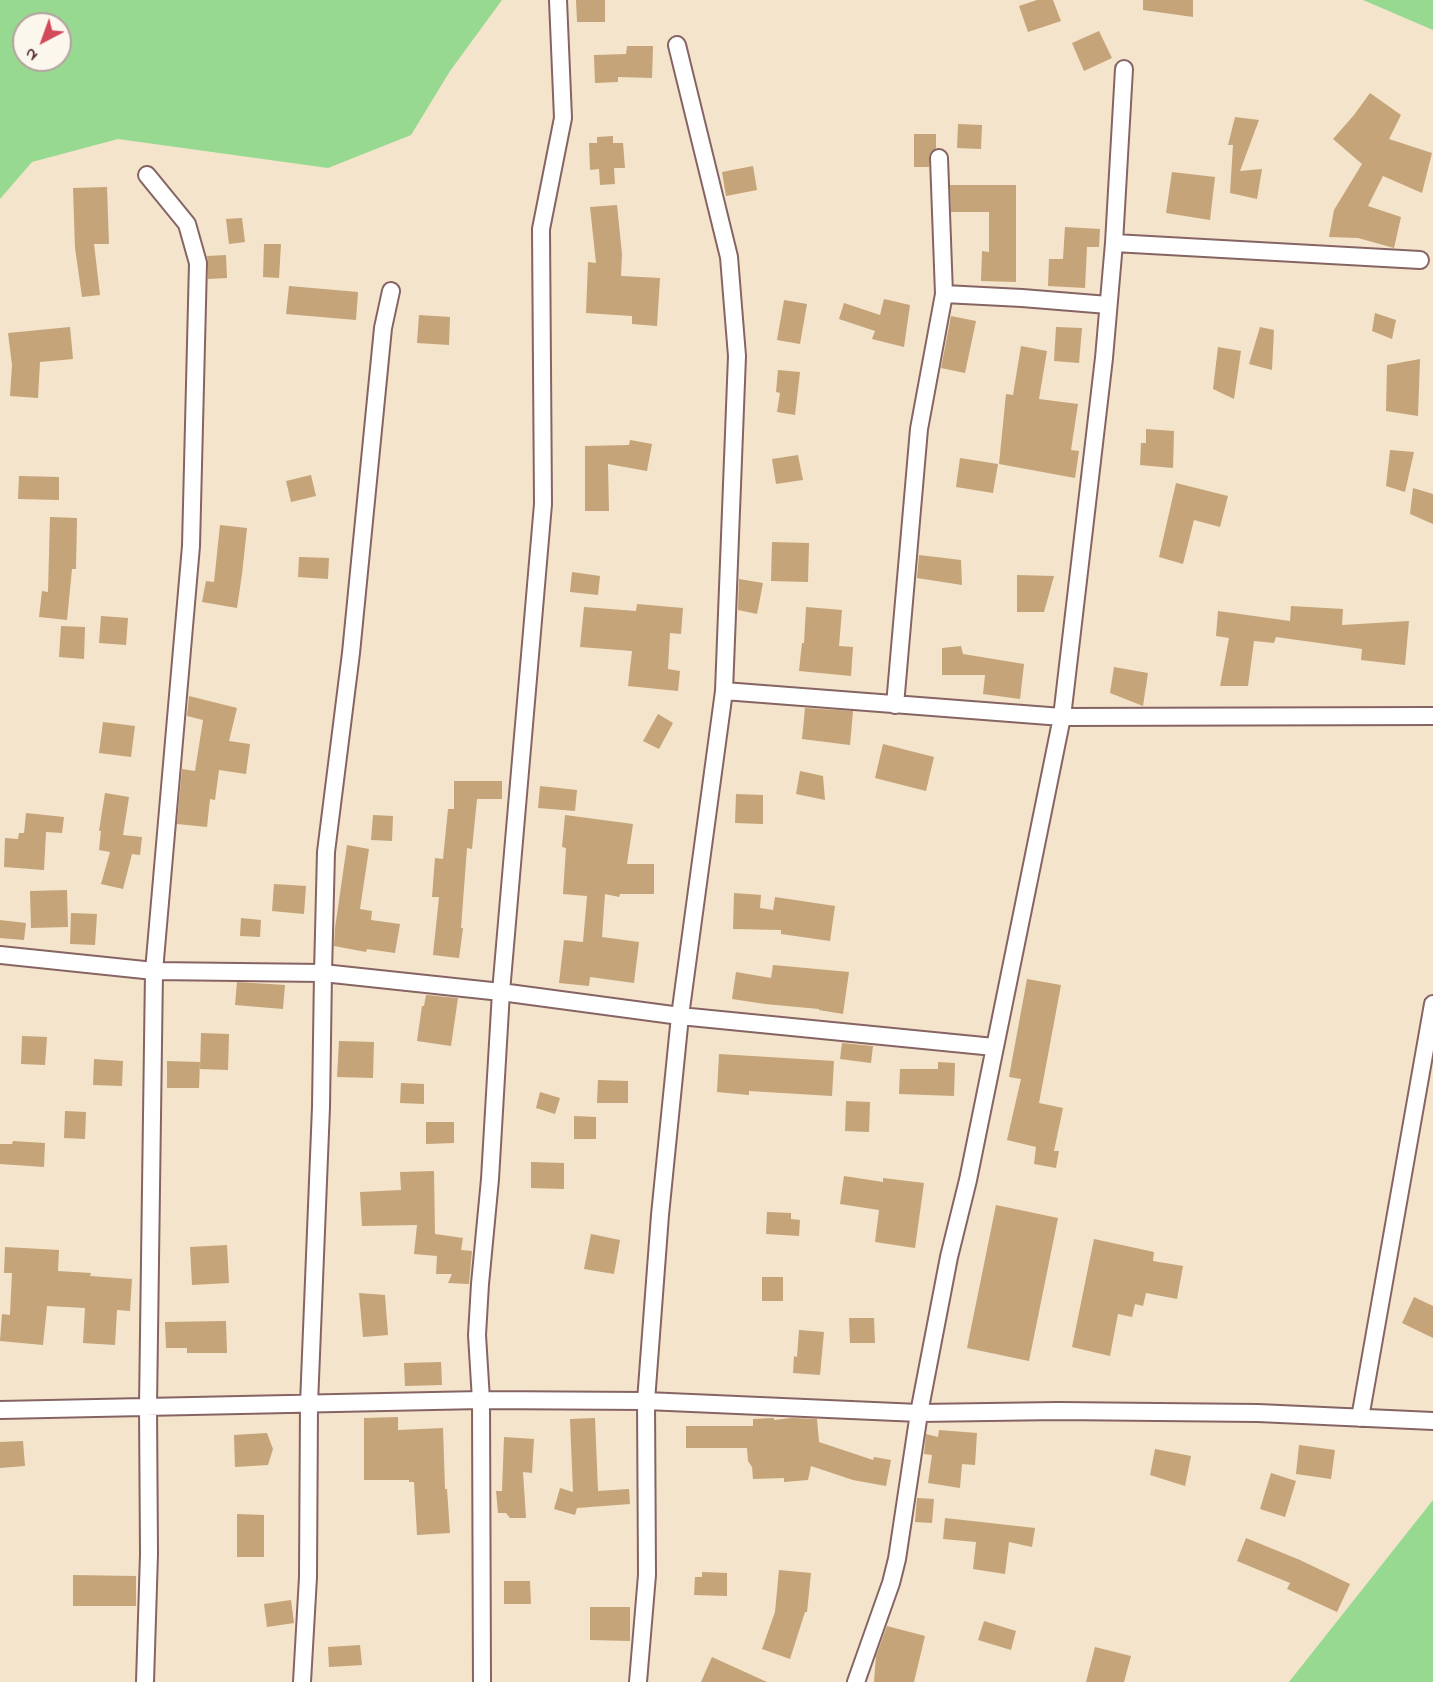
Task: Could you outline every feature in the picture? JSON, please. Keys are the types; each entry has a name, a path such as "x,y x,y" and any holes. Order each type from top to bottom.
{"street":[{"path":"482,1682 482,1400 477,1335 490,1179 501,992 543,504 541,229 563,118 558,0"},
{"path":"638,1682 647,1575 646,1401 660,1215 680,1016 724,692 737,356 729,257 677,45"},
{"path":"856,1682 891,1583 897,1559 919,1413 949,1257 968,1180 1062,717 1114,243 1124,69"},
{"path":"895,705 920,421 944,294 939,158"},
{"path":"145,1682 154,971 191,546 198,263 187,224 147,175"},
{"path":"1114,243 1420,260"},
{"path":"302,1682 308,1577 309,1404 321,1095 326,852 351,653 383,328 391,291"},
{"path":"944,294 1108,305"},
{"path":"724,692 1062,717 1433,716"},
{"path":"0,955 154,971 323,974 501,992 680,1016 994,1047"},
{"path":"1360,1418 1433,1004"},
{"path":"0,1410 482,1400 646,1401 919,1413 1058,1411 1246,1413 1433,1421"}],"green space":[{"path":"0,0 502,0 450,71 411,135 328,168 118,139 32,162 0,199"},
{"path":"1363,0 1433,0 1433,30"},
{"path":"1433,1500 1433,1682 1289,1682"}],"building":[{"path":"576,0 605,0 605,22 577,22"},
{"path":"1037,0 1053,0 1061,21 1028,32 1019,6"},
{"path":"1143,0 1193,0 1193,17 1143,10"},
{"path":"1099,31 1112,58 1084,71 1072,43"},
{"path":"627,46 653,46 652,78 618,77 618,82 595,83 594,55 626,54"},
{"path":"1370,93 1401,115 1389,139 1432,153 1422,193 1383,176 1368,206 1401,217 1394,248 1358,238 1329,237 1334,210 1362,164 1333,139"},
{"path":"1235,117 1259,120 1240,171 1262,169 1257,199 1230,193 1233,145 1228,145"},
{"path":"958,124 982,125 981,149 957,148"},
{"path":"914,134 936,134 936,148 930,154 929,167 914,167"},
{"path":"613,136 613,143 623,143 625,168 614,168 615,184 600,185 599,169 590,170 589,143 597,143 597,137"},
{"path":"753,166 757,190 726,196 722,172"},
{"path":"1172,172 1215,177 1210,220 1166,213"},
{"path":"950,185 1016,185 1016,282 981,281 982,251 989,252 989,212 951,212"},
{"path":"107,187 109,244 94,244 100,295 82,297 75,248 73,188"},
{"path":"617,205 622,254 621,276 660,278 657,326 632,324 632,316 586,313 588,262 596,263 590,207"},
{"path":"242,218 245,242 229,244 226,219"},
{"path":"1065,227 1100,229 1099,247 1087,247 1085,288 1048,286 1049,259 1063,259"},
{"path":"264,244 281,244 279,278 263,277"},
{"path":"226,255 227,278 208,279 207,256"},
{"path":"289,286 358,292 356,320 286,314"},
{"path":"884,299 910,305 904,347 872,339 875,331 839,319 844,303 880,315"},
{"path":"784,300 807,304 800,344 777,340"},
{"path":"1375,313 1396,320 1392,339 1372,331"},
{"path":"419,315 450,317 449,345 417,343"},
{"path":"951,316 976,321 965,373 941,368"},
{"path":"70,327 73,359 40,362 38,398 10,396 12,365 8,333"},
{"path":"1056,327 1082,328 1079,363 1054,361"},
{"path":"1260,327 1274,330 1272,370 1249,364"},
{"path":"1021,346 1047,351 1039,399 1078,404 1071,450 1079,451 1075,478 999,464 1006,394 1013,395"},
{"path":"1218,347 1241,351 1234,399 1213,389"},
{"path":"1420,359 1418,416 1386,411 1387,365"},
{"path":"778,370 800,372 795,415 777,412 780,393 776,392"},
{"path":"1146,429 1174,431 1173,468 1140,465 1141,443 1146,443"},
{"path":"630,440 652,444 647,471 608,464 609,511 585,511 585,446 629,445"},
{"path":"1390,450 1414,452 1405,492 1386,486"},
{"path":"798,455 803,480 776,484 772,459"},
{"path":"960,458 998,464 993,493 956,487"},
{"path":"311,475 316,496 291,502 286,481"},
{"path":"19,476 59,477 59,500 18,499"},
{"path":"1176,483 1228,496 1220,527 1194,520 1183,564 1159,557"},
{"path":"1413,488 1433,494 1433,524 1410,514"},
{"path":"50,517 77,518 76,569 72,569 67,620 39,617 42,591 48,592"},
{"path":"220,525 247,528 237,608 202,602 206,581 214,582"},
{"path":"772,542 809,543 808,582 771,581"},
{"path":"919,555 961,560 962,585 917,578"},
{"path":"299,557 329,558 328,579 298,577"},
{"path":"572,572 600,576 598,595 570,592"},
{"path":"1017,575 1054,576 1044,612 1017,612"},
{"path":"739,579 763,583 757,614 738,610"},
{"path":"637,604 683,608 681,634 670,633 668,669 680,671 678,691 628,686 632,651 580,647 584,607 636,611"},
{"path":"1291,606 1343,609 1342,625 1409,621 1405,665 1361,660 1362,649 1276,637 1274,643 1254,641 1248,686 1220,686 1229,638 1216,636 1218,611 1290,621"},
{"path":"806,607 842,610 839,646 853,647 851,676 799,671 802,643 804,643"},
{"path":"101,616 128,618 126,645 99,643"},
{"path":"61,626 85,627 84,659 59,657"},
{"path":"961,646 963,654 1024,664 1020,699 983,694 985,675 942,675 942,648"},
{"path":"1114,667 1148,673 1143,706 1110,693"},
{"path":"189,696 237,708 229,741 250,744 246,774 219,770 215,800 210,799 207,827 177,824 182,769 195,771 203,720 187,716"},
{"path":"805,708 853,711 850,745 802,739"},
{"path":"658,714 673,723 659,749 643,741"},
{"path":"103,722 135,726 131,757 99,753"},
{"path":"883,744 934,757 926,791 875,778"},
{"path":"800,771 823,776 825,800 796,794"},
{"path":"454,781 502,781 502,799 477,799 472,849 467,848 461,928 463,928 459,958 433,955 439,897 432,897 435,858 443,859 448,809 454,809"},
{"path":"540,786 577,790 575,811 538,808"},
{"path":"105,793 129,797 123,835 142,837 140,855 132,854 123,889 101,884 110,852 99,850 101,831 99,831"},
{"path":"736,794 763,795 763,824 735,823"},
{"path":"26,813 64,817 62,833 46,832 44,870 4,867 5,838 18,839 19,833 24,833"},
{"path":"373,815 393,816 392,841 371,840"},
{"path":"565,815 633,824 627,864 654,864 654,894 620,894 619,897 605,894 602,937 639,942 634,983 590,977 589,986 559,983 564,940 583,942 587,896 563,894 566,848 562,847"},
{"path":"347,845 369,849 360,909 372,911 371,920 400,924 395,953 367,949 366,952 334,946"},
{"path":"274,884 306,886 304,914 272,911"},
{"path":"67,890 68,927 31,928 30,891"},
{"path":"734,893 761,895 760,908 773,910 775,897 835,906 830,941 781,934 781,930 733,929"},
{"path":"71,913 97,914 95,945 70,944"},
{"path":"241,918 261,920 260,937 240,936"},
{"path":"0,920 26,923 24,940 0,938"},
{"path":"773,965 849,972 843,1014 732,999 736,972 771,978"},
{"path":"1027,979 1061,985 1039,1103 1063,1108 1054,1151 1059,1151 1056,1168 1034,1164 1036,1147 1007,1140 1021,1079 1009,1077"},
{"path":"237,982 285,985 283,1009 235,1005"},
{"path":"426,995 458,998 451,1046 417,1041 422,1006 424,1006"},
{"path":"201,1033 229,1034 228,1070 200,1069"},
{"path":"22,1036 47,1037 45,1065 21,1064"},
{"path":"339,1041 374,1042 373,1078 337,1077"},
{"path":"842,1043 873,1046 871,1063 840,1059"},
{"path":"719,1054 834,1061 832,1096 749,1091 749,1095 717,1092"},
{"path":"94,1059 123,1061 122,1086 93,1085"},
{"path":"167,1061 200,1062 199,1088 167,1088"},
{"path":"938,1062 955,1063 954,1096 899,1094 900,1069 938,1069"},
{"path":"598,1080 628,1081 628,1103 597,1103"},
{"path":"401,1083 424,1084 424,1104 400,1103"},
{"path":"540,1092 560,1098 555,1114 536,1108"},
{"path":"846,1101 870,1102 869,1132 845,1131"},
{"path":"65,1111 86,1112 85,1139 64,1138"},
{"path":"574,1116 596,1117 596,1139 574,1139"},
{"path":"426,1122 454,1122 454,1143 426,1144"},
{"path":"13,1141 45,1143 44,1167 0,1164 0,1144 12,1144"},
{"path":"531,1162 564,1163 564,1189 531,1188"},
{"path":"434,1171 435,1234 463,1238 461,1250 472,1251 469,1284 448,1283 452,1274 436,1274 437,1256 414,1254 417,1225 362,1226 360,1192 401,1190 400,1172"},
{"path":"844,1176 883,1182 883,1178 924,1183 915,1248 875,1242 879,1210 840,1204"},
{"path":"996,1205 1058,1218 1029,1361 967,1348"},
{"path":"767,1212 791,1213 791,1219 800,1220 799,1236 766,1234"},
{"path":"591,1234 620,1240 614,1274 584,1269"},
{"path":"1094,1239 1154,1252 1153,1261 1183,1266 1177,1299 1146,1293 1143,1306 1135,1304 1132,1317 1118,1314 1110,1356 1072,1347"},
{"path":"227,1245 229,1283 192,1285 190,1247"},
{"path":"5,1247 59,1250 58,1271 132,1279 130,1311 117,1310 115,1345 83,1343 85,1308 47,1306 43,1345 0,1341 2,1314 10,1315 12,1273 4,1273"},
{"path":"762,1277 783,1277 783,1301 762,1301"},
{"path":"359,1293 385,1295 388,1335 363,1337"},
{"path":"1414,1297 1433,1306 1433,1338 1402,1323"},
{"path":"849,1318 874,1318 875,1343 850,1343"},
{"path":"226,1321 227,1353 187,1353 187,1348 166,1348 165,1322"},
{"path":"799,1330 824,1332 820,1375 793,1373"},
{"path":"441,1362 442,1385 405,1386 404,1363"},
{"path":"398,1417 398,1430 443,1428 445,1489 447,1489 450,1533 417,1535 414,1482 364,1480 364,1418"},
{"path":"595,1418 598,1491 629,1489 630,1504 577,1508 575,1515 554,1509 560,1488 573,1492 570,1419"},
{"path":"774,1418 774,1420 817,1419 819,1442 873,1460 874,1457 891,1460 886,1486 853,1480 811,1466 808,1480 784,1482 784,1478 753,1479 747,1448 686,1448 686,1426 753,1426 753,1419"},
{"path":"939,1430 977,1433 975,1465 962,1464 960,1488 928,1483 932,1455 924,1454 926,1434 938,1437"},
{"path":"267,1433 273,1449 268,1465 235,1467 234,1435"},
{"path":"504,1437 534,1439 532,1473 523,1472 526,1518 510,1518 506,1513 498,1513 496,1491 502,1491"},
{"path":"23,1441 25,1466 0,1468 0,1442"},
{"path":"1299,1445 1335,1450 1331,1479 1296,1474"},
{"path":"1155,1449 1191,1456 1185,1486 1150,1475"},
{"path":"1271,1473 1296,1481 1285,1517 1260,1509"},
{"path":"917,1498 934,1499 932,1523 915,1522"},
{"path":"237,1514 264,1515 264,1557 237,1557"},
{"path":"945,1518 1035,1528 1032,1547 1009,1542 1005,1574 973,1569 976,1542 943,1539"},
{"path":"1246,1538 1350,1584 1337,1612 1287,1589 1290,1583 1237,1561"},
{"path":"779,1570 811,1573 807,1612 805,1612 790,1659 762,1649 775,1612"},
{"path":"702,1572 727,1573 727,1596 694,1595 695,1577 702,1577"},
{"path":"73,1575 136,1576 136,1606 73,1606"},
{"path":"504,1581 530,1581 531,1604 504,1604"},
{"path":"291,1600 294,1623 267,1627 264,1604"},
{"path":"590,1607 630,1607 630,1641 590,1640"},
{"path":"984,1621 1016,1631 1011,1650 978,1640"},
{"path":"887,1626 925,1636 914,1682 874,1682 876,1656"},
{"path":"360,1645 362,1665 329,1667 328,1647"},
{"path":"1095,1647 1131,1656 1124,1682 1086,1682"},
{"path":"712,1657 767,1682 701,1682"}]}
